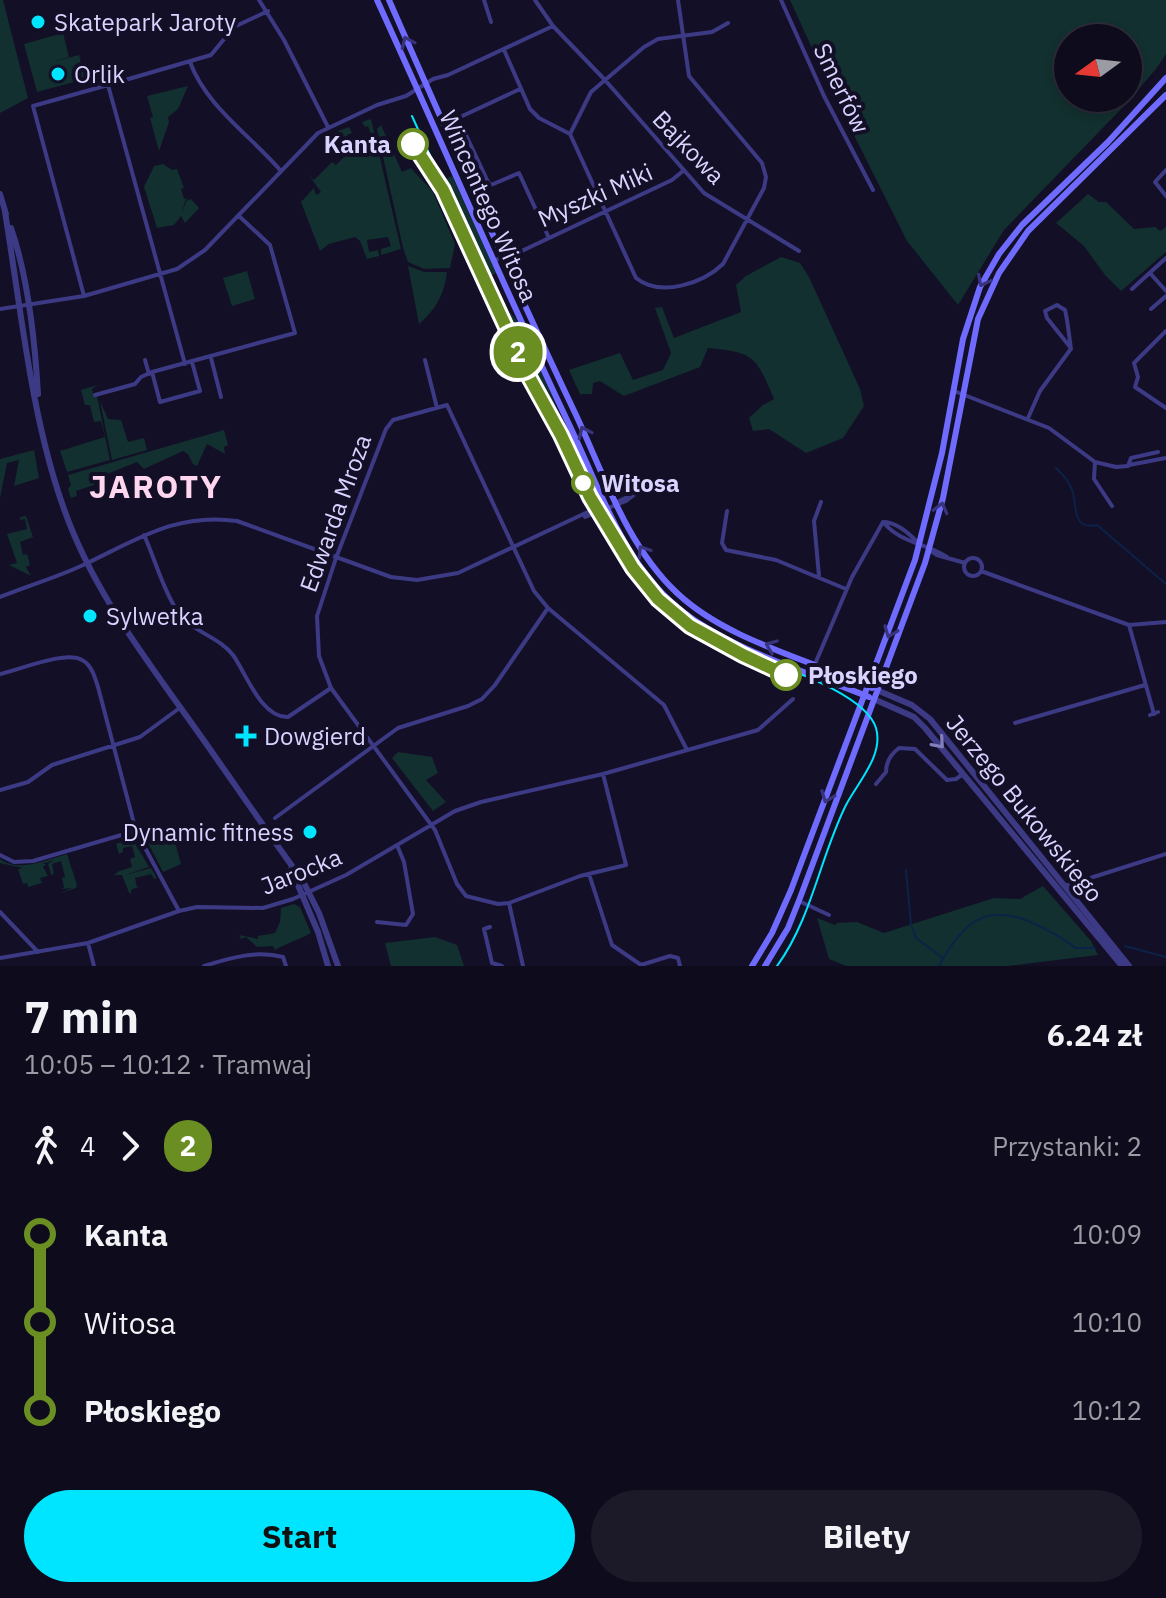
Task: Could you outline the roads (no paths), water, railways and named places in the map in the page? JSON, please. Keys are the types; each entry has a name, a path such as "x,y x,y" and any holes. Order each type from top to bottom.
{"main road":[{"name":"Wincentego Witosa","path":"377,0 608,507 639,565 679,608 722,637 876,700"},
{"name":"Wincentego Witosa","path":"389,0 503,256 647,559 694,608 732,630 879,691"},
{"path":"752,966 777,923 869,687 919,544 935,484 969,315 985,276 1013,236 1108,142 1166,78"},
{"path":"765,966 788,928 799,901 876,700 929,549 943,498 972,341 993,284 1021,239 1166,95"}],"street":[{"path":"259,0 268,11 328,127"},
{"path":"484,0 491,22"},
{"name":"Bajkowa","path":"535,0 553,26 704,193 799,251"},
{"path":"504,50 530,109 539,118 570,134 636,278 656,286 678,287 715,271 723,264 764,188 765,170 689,76 678,0"},
{"name":"Smerfów","path":"781,0 824,96 873,190"},
{"path":"84,296 33,106 211,55 234,27 268,11"},
{"path":"570,134 587,97 644,47 658,39 712,32 728,23"},
{"path":"0,309 84,296 160,275 192,260 239,216 310,140 328,127 406,96 435,78 448,75 553,26"},
{"path":"190,62 198,82 212,100 281,171"},
{"path":"106,78 185,364"},
{"path":"520,89 458,118 491,185 519,173 548,236"},
{"path":"1166,170 1155,182 1166,196"},
{"name":"Myszki Miki","path":"494,261 672,180 683,171"},
{"path":"0,194 17,245 31,378 50,463 87,563 121,625 289,862 329,937 338,966"},
{"path":"95,395 135,384 151,373 295,333 270,245 239,216"},
{"path":"1132,289 1166,258"},
{"path":"1150,273 1166,294 1151,309"},
{"path":"1028,418 1039,393 1069,353 1070,347 1065,310 1057,305 1050,307 1045,311 1047,318 1070,347"},
{"path":"1166,331 1134,363 1138,377 1135,387 1166,408"},
{"path":"211,358 221,397"},
{"path":"145,360 160,402 200,391 192,362"},
{"path":"425,360 437,408 447,405 534,591 548,608 664,705 687,750"},
{"path":"954,391 1028,418 1061,435 1095,462 1116,467 1166,458"},
{"name":"Edwarda Mroza","path":"437,408 400,417 389,423 336,558 317,616 319,656 331,688 443,843 461,891 473,899 509,903"},
{"path":"1128,466 1131,458 1158,452"},
{"path":"1095,462 1094,479 1112,506"},
{"path":"0,597 87,563 171,524 192,520 237,521 391,577 417,580 458,573 580,518 595,515 626,496 655,484"},
{"path":"819,576 814,521 821,502"},
{"path":"727,511 722,543 726,550 776,560 846,589"},
{"path":"815,665 846,589 883,522 912,535 919,544 937,555 965,563"},
{"path":"144,535 177,611 194,628 225,646 256,694 273,711 283,718 288,717 331,688"},
{"path":"976,559 982,565 981,571 970,576 965,572 965,563 976,559"},
{"path":"981,571 1129,625 1166,622"},
{"path":"275,818 407,724 482,699 548,608"},
{"path":"1129,625 1154,713"},
{"path":"0,674 59,658 83,660 95,676 136,831 179,911"},
{"path":"1015,723 1145,685"},
{"name":"Jerzego Bukowskiego","path":"879,691 912,705 930,719 1122,966"},
{"name":"Jarocka","path":"0,958 88,943 197,907 263,908 305,894 346,875 455,811 481,802 603,774 758,730 793,699"},
{"name":"Jerzego Bukowskiego","path":"876,700 914,717 1129,966"},
{"path":"0,790 34,780 52,765 140,737 181,707"},
{"path":"876,784 899,748 915,749 936,772 951,781 962,776 963,771"},
{"path":"523,966 509,903 589,874 626,865 603,774"},
{"path":"0,855 14,862 33,861 136,831"},
{"path":"377,922 406,925 413,914 404,862 397,845"},
{"path":"1062,888 1166,854"},
{"path":"589,874 612,945 641,965 670,956 678,958 680,966"},
{"path":"305,894 328,966"},
{"path":"799,901 829,915"},
{"path":"0,912 38,952"},
{"path":"490,927 484,929 492,963 502,966"},
{"path":"88,943 94,966"},
{"path":"204,966 241,955 268,954 283,957 286,966"}],"waterway":[{"path":"1056,468 1071,487 1079,521 1089,526 1097,525 1166,584"},
{"path":"906,870 911,925 916,938 943,958"},
{"path":"939,966 959,935 981,918 994,915 1025,920 1075,948 1095,948"},
{"path":"1125,946 1166,957"}],"tram line":[{"path":"412,116 534,380 604,517 642,576 666,602 699,628 726,644 833,689 868,714 876,728 878,738 873,758 846,805 799,928 777,966"},
{"name":"2","path":"413,144 443,190 528,375 590,497 633,568 658,599 690,626 786,675"}],"place":[{"name":"Skatepark Jaroty","path":"38,22"},
{"name":"Orlik","path":"58,74"},
{"name":"Kanta","path":"413,144"},
{"name":"Witosa","path":"583,483"},
{"name":"Sylwetka","path":"90,616"},
{"name":"Płoskiego","path":"786,675"},
{"name":"Dowgierd","path":"246,736"},
{"name":"Dynamic fitness","path":"310,832"}],"district":[{"name":"JAROTY","path":"156,486"}]}
